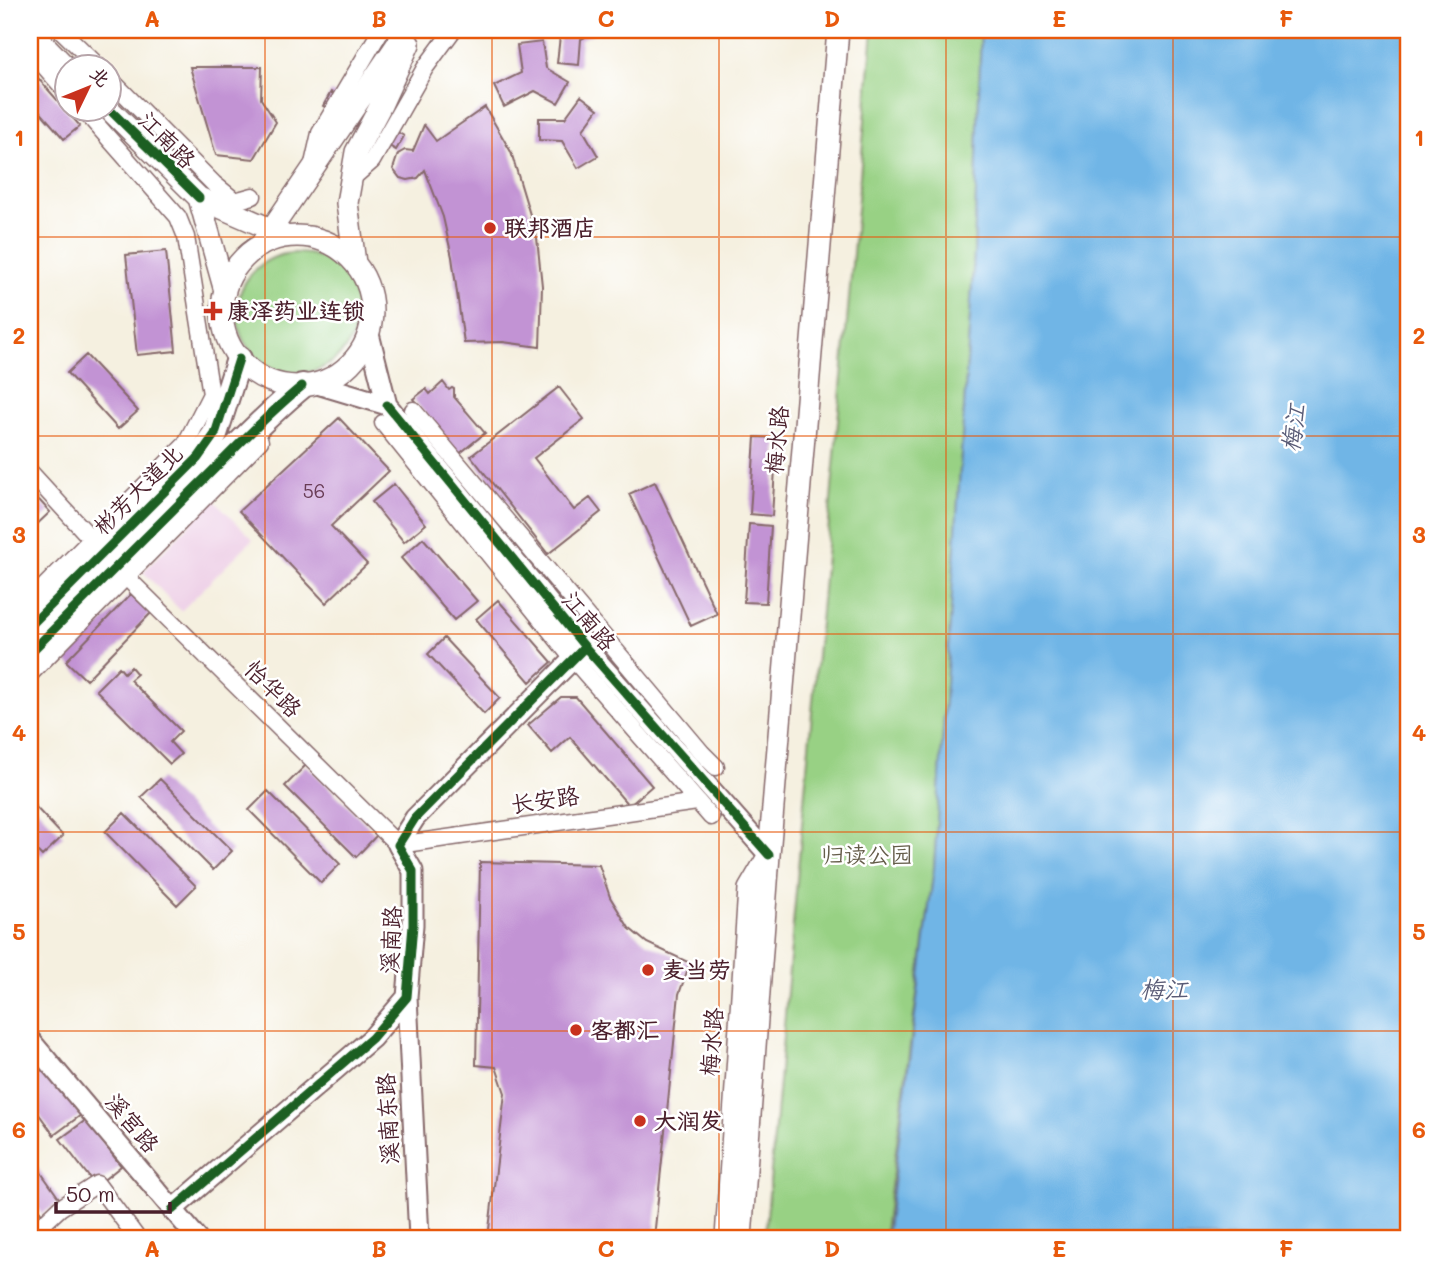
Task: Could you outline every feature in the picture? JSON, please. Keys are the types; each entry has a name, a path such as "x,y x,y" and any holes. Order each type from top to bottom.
{"main road":[{"path":"30,30 52,53"},
{"path":"273,237 303,236 331,244 355,263 363,276 372,304 369,334 363,348 349,365 331,379 309,385 288,386 268,380 249,369 239,359 226,333 223,305 225,291 238,265 273,237 313,166 407,30"},
{"path":"355,263 346,203 356,152 382,105 415,30"},
{"name":"梅水路","path":"741,1238 769,855 838,30"},
{"name":"江南路","path":"122,122 199,198 273,237"},
{"name":"江南路","path":"199,198 225,291"},
{"name":"彬芳大道北","path":"30,653 198,458 215,434 239,359"},
{"name":"彬芳大道北","path":"30,626 109,559 271,411 309,385"},
{"name":"梅水路","path":"726,1238 749,889 769,855"}],"street":[{"path":"61,30 84,52"},
{"path":"313,166 320,133 381,30"},
{"path":"349,181 372,161 425,68 453,30"},
{"path":"30,50 52,75"},
{"path":"122,91 224,193 235,201 253,196"},
{"path":"30,674 185,445 211,394 187,237 178,217 94,122"},
{"name":"江南路","path":"369,334 385,414 579,653 769,855"},
{"path":"309,385 385,414"},
{"path":"413,410 716,767"},
{"path":"30,601 109,559 260,441"},
{"name":"怡华路","path":"30,472 109,559 398,845"},
{"path":"398,845 415,818 579,653 711,817"},
{"name":"长安路","path":"398,845 697,802"},
{"name":"溪南路","path":"172,1210 372,1038 407,997 413,925 412,872 398,845"},
{"name":"溪南东路","path":"407,997 419,1238"},
{"name":"溪宫路","path":"30,1040 197,1238"},
{"path":"30,1236 60,1208 97,1184 137,1238"}],"shaded area":[{"path":"214,500 253,539 181,611 143,572"}],"green space":[{"name":"归读公园","path":"873,30 981,30 974,254 934,868 884,1238 765,1238"},
{"path":"297,253 320,257 340,270 353,290 357,313 353,336 340,356 320,369 297,373 274,369 254,356 241,336 237,313 241,290 254,270 274,257"}],"water":[{"name":"梅江","path":"981,30 1408,30 1408,1238 886,1238 934,868 974,254"}],"building":[{"path":"550,30 600,30 581,39 579,65 557,63 560,36"},
{"path":"542,42 546,68 570,82 558,103 535,91 504,107 494,86 521,73 517,45"},
{"path":"190,67 262,67 261,99 276,122 254,159 216,155"},
{"path":"30,69 52,94 52,122 76,122 80,126 64,139 30,100"},
{"path":"331,92 404,136 396,150 323,106"},
{"path":"581,96 598,109 583,130 598,156 578,168 562,141 539,140 539,118 565,118"},
{"name":"联邦酒店","path":"485,107 511,152 537,238 542,286 540,347 503,342 464,343 452,257 443,217 425,170 418,178 408,180 400,178 393,169 398,154 405,150 413,151 424,125 436,141"},
{"path":"166,251 176,351 137,355 126,255"},
{"path":"86,355 138,411 118,429 67,373"},
{"path":"443,382 449,390 454,389 454,397 485,433 459,454 413,399 426,389 430,394"},
{"path":"559,387 584,419 534,458 574,510 590,498 601,512 548,554 471,456"},
{"path":"339,418 389,471 331,526 367,564 326,603 239,511"},
{"path":"755,437 777,438 772,516 750,514"},
{"path":"655,482 717,614 691,626 629,494"},
{"path":"394,484 426,524 404,542 372,502"},
{"path":"30,490 50,512 31,530 30,528"},
{"path":"749,524 771,526 766,603 744,602"},
{"path":"423,538 477,601 454,620 401,558"},
{"path":"131,594 151,613 86,680 66,661"},
{"path":"498,600 552,662 530,682 476,619"},
{"path":"444,638 500,698 484,714 428,654"},
{"path":"119,667 124,673 131,667 137,674 130,680 181,731 170,742 181,754 170,764 96,690"},
{"path":"561,697 576,697 652,786 629,806 570,737 552,753 528,725"},
{"path":"306,765 377,835 356,857 285,786"},
{"path":"160,779 232,851 213,870 141,797"},
{"path":"268,791 340,864 321,883 249,810"},
{"path":"30,801 63,836 42,856 30,844"},
{"path":"124,813 196,886 177,905 105,832"},
{"name":"客都汇","path":"480,862 599,865 610,897 629,928 647,943 690,963 679,994 654,1238 488,1238 505,1093 496,1067 476,1065"},
{"path":"45,1067 81,1115 54,1135 30,1102 30,1078"},
{"path":"86,1120 121,1166 96,1186 60,1139"},
{"path":"30,1157 61,1201 42,1214 30,1196"}],"cycle path":[{"path":"122,122 199,198"},
{"path":"30,626 198,458 215,434 239,359"},
{"path":"30,653 248,435 302,386"},
{"path":"387,405 585,647 769,855"},
{"path":"172,1210 372,1038 407,997 413,925 413,871 398,845 415,818 585,647"}],"place":[{"name":"联邦酒店","path":"490,228"},
{"name":"康泽药业连锁","path":"213,311"},
{"name":"麦当劳","path":"648,970"},
{"name":"客都汇","path":"576,1030"},
{"name":"大润发","path":"640,1121"}]}
